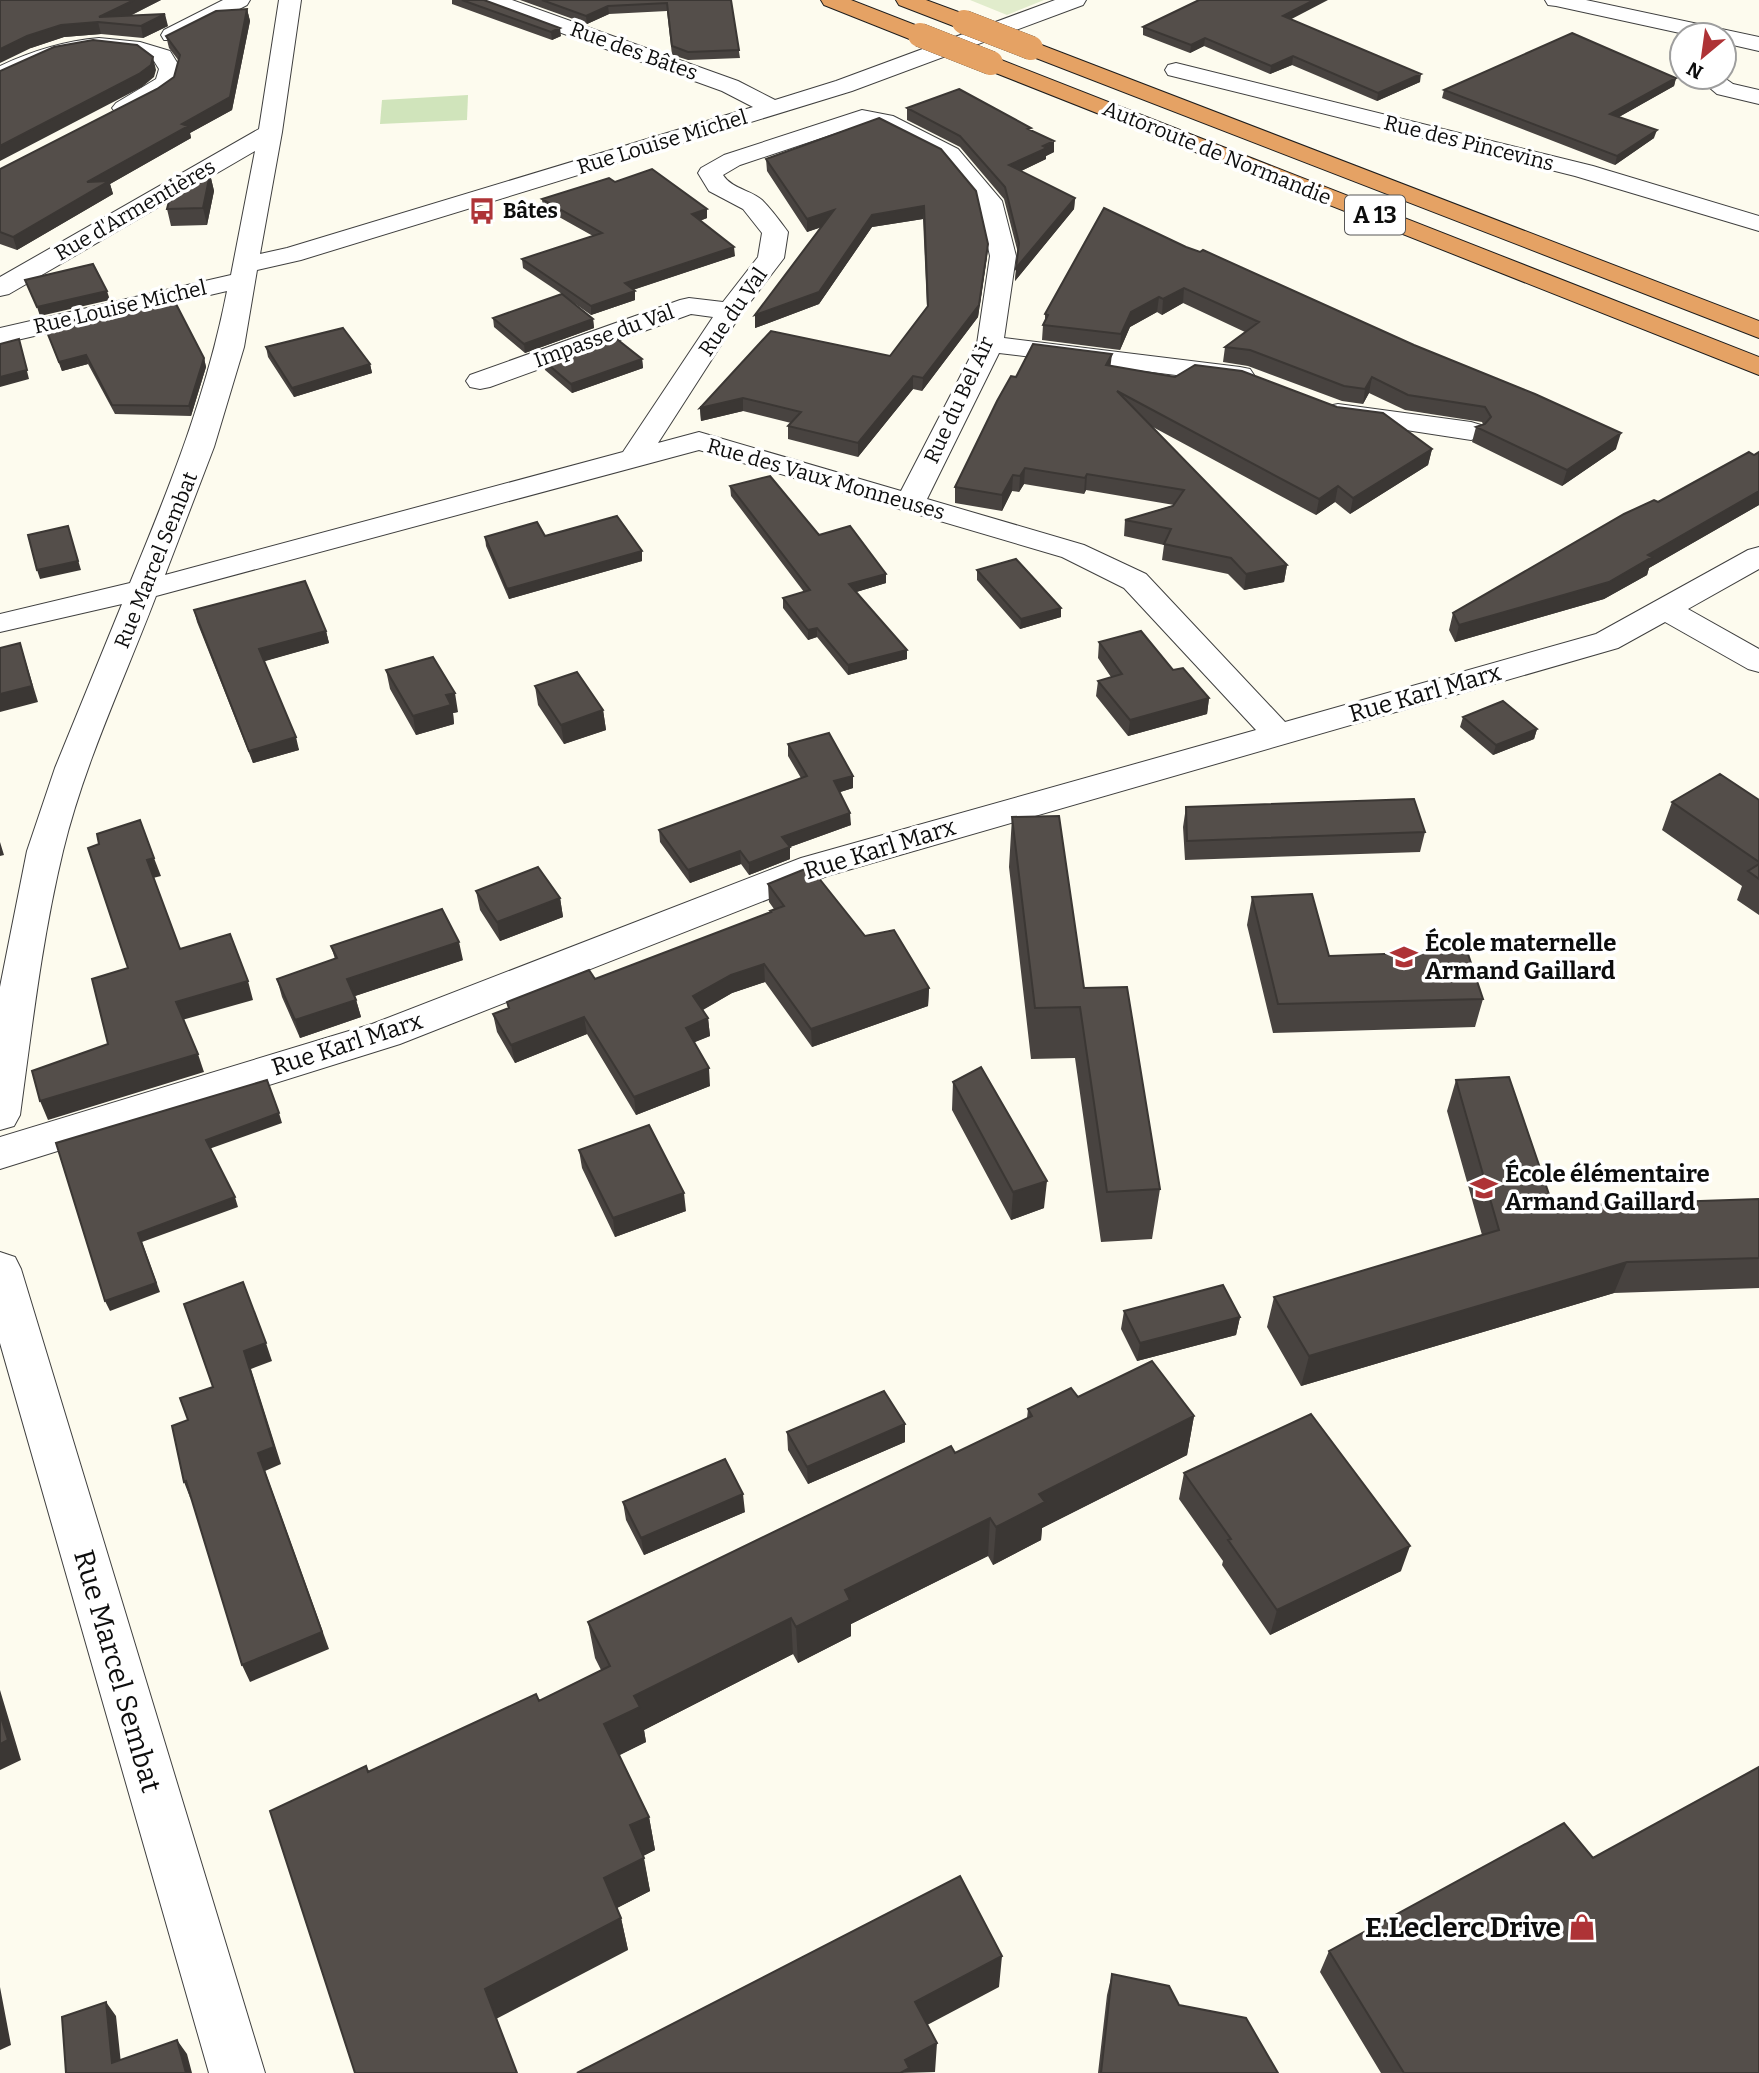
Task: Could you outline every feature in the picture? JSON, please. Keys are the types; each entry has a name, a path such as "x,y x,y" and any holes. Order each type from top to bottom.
{"highway":[{"name":"Autoroute de Normandie","path":"832,0 1759,367"},
{"name":"Autoroute de Normandie","path":"907,0 1751,325"}],"street":[{"path":"145,49 239,0"},
{"name":"Rue Marcel Sembat","path":"0,1115 17,996 45,851 72,768 146,589 200,447 230,347 270,132 290,0"},
{"name":"Rue des Bâtes","path":"492,0 730,86 773,108"},
{"name":"Rue Louise Michel","path":"0,335 242,273 292,255 844,86 1075,0"},
{"path":"1556,0 1668,25"},
{"path":"1738,40 1759,44"},
{"path":"0,75 35,57 65,47 126,45 162,56 170,69 167,82 104,118"},
{"name":"Rue des Pincevins","path":"1176,70 1584,171 1759,224"},
{"path":"1734,91 1759,97"},
{"name":"Rue du Val","path":"634,458 730,311 771,258 775,232 752,204 718,186 710,173 732,160 862,117"},
{"name":"Rue du Bel Air","path":"862,117 885,121 950,155 990,201 1003,256 990,345 910,503"},
{"name":"Rue d'Armentières","path":"0,288 270,132"},
{"name":"Impasse du Val","path":"480,381 689,306 730,311"},
{"path":"990,345 1247,376 1260,381"},
{"path":"1310,401 1335,412 1471,430"},
{"name":"Rue des Vaux Monneuses","path":"0,623 146,589 699,441 1073,551 1135,581 1279,735"},
{"name":"Rue Karl Marx","path":"0,1153 386,1034 814,867 1607,642 1759,555"},
{"path":"1665,609 1759,662"},
{"name":"Rue Marcel Sembat","path":"0,1269 237,2073"}],"green space":[{"path":"970,0 1044,0 1007,15"},
{"path":"468,95 467,120 380,124 382,100"}],"building":[{"path":"0,0 134,0 99,17 165,14 141,26 98,22 61,25 27,36 0,49"},
{"path":"462,0 484,0 560,28 551,32"},
{"path":"542,0 731,0 739,50 688,52 672,46 667,3 608,6 586,16"},
{"path":"1199,0 1314,0 1283,16 1421,74 1378,93 1293,56 1271,66 1205,38 1191,45 1143,27"},
{"path":"247,9 230,97 182,124 188,126 87,182 109,181 13,237 0,232 0,169 157,89 174,77 180,55 166,36 216,11"},
{"path":"1572,33 1668,75 1668,82 1610,114 1657,130 1617,156 1444,90"},
{"path":"93,40 137,45 153,57 151,65 139,74 0,146 0,71 54,47"},
{"path":"959,89 1054,141 1043,146 1047,148 1009,165 1075,198 1016,268 1019,243 1005,187 960,136 907,108"},
{"path":"879,118 941,149 976,191 988,244 979,305 923,378 913,376 858,443 788,426 801,412 743,398 700,408 771,331 890,356 928,306 924,206 872,215 819,292 755,315 834,210 807,219 766,159"},
{"path":"652,169 707,209 692,214 734,247 625,283 635,291 591,306 522,259 602,233 542,199 609,178 615,182"},
{"path":"186,174 210,174 203,208 167,209 174,182"},
{"path":"1104,208 1186,247 1200,252 1203,250 1414,345 1535,394 1621,433 1567,470 1476,427 1485,424 1491,417 1485,407 1408,395 1372,377 1365,389 1344,386 1250,350 1225,347 1259,322 1184,288 1163,299 1159,297 1131,312 1121,334 1043,325 1048,315 1045,314"},
{"path":"93,264 107,291 37,307 25,280"},
{"path":"562,294 593,319 524,344 493,318"},
{"path":"175,302 204,358 189,406 112,405 86,355 59,362 45,327 117,310 119,313 159,303 160,306"},
{"path":"343,328 370,364 292,388 266,347"},
{"path":"613,336 642,359 571,384 544,361"},
{"path":"19,339 27,370 0,377 0,344"},
{"path":"1033,344 1112,354 1106,365 1175,377 1195,365 1242,371 1337,407 1383,413 1432,449 1353,498 1338,486 1319,499 1117,391 1287,565 1246,574 1231,558 1164,544 1171,529 1125,520 1173,506 1184,490 1087,474 1085,478 1025,468 1020,476 1013,475 1002,495 955,487 997,401 1011,376 1016,377"},
{"path":"1749,452 1754,455 1759,452 1759,491 1648,555 1652,557 1609,582 1459,625 1453,613 1624,514 1654,500 1658,502"},
{"path":"770,476 819,535 850,526 886,574 849,584 907,650 848,665 817,628 808,630 783,598 810,590 730,486"},
{"path":"617,516 642,551 507,589 485,537 537,522 545,536"},
{"path":"68,526 78,561 37,570 28,535"},
{"path":"1016,559 1061,608 1021,619 977,570"},
{"path":"305,581 326,631 259,649 296,737 249,751 194,610"},
{"path":"1141,631 1173,670 1183,668 1209,698 1130,720 1098,681 1122,674 1099,642"},
{"path":"20,643 32,686 0,694 0,648"},
{"path":"433,657 455,693 446,695 451,705 413,716 386,670"},
{"path":"577,672 603,710 561,725 535,686"},
{"path":"1503,701 1537,729 1496,745 1463,717"},
{"path":"829,733 853,776 834,781 850,813 782,837 790,847 749,863 740,851 688,870 659,830 807,776 788,744"},
{"path":"1720,774 1759,800 1759,862 1672,802"},
{"path":"1414,799 1425,832 1187,841 1186,807"},
{"path":"1059,816 1084,988 1127,987 1160,1189 1107,1192 1080,1007 1035,1008 1012,817"},
{"path":"140,820 154,858 147,860 180,949 230,934 248,981 176,1002 198,1054 40,1101 32,1071 108,1044 92,979 128,968 88,848 99,844 97,834"},
{"path":"1759,864 1759,879 1748,871"},
{"path":"538,867 560,898 497,922 476,891"},
{"path":"810,867 865,936 894,930 929,988 811,1029 764,964 731,975 693,996 708,1018 686,1028 709,1068 634,1097 584,1017 511,1045 493,1014 509,1008 507,1002 589,970 595,979 784,906 768,884"},
{"path":"1312,894 1329,956 1467,951 1483,999 1278,1004 1252,897"},
{"path":"442,909 459,942 347,979 356,1000 295,1020 277,979 337,958 331,946"},
{"path":"981,1067 1047,1181 1013,1192 953,1082"},
{"path":"1509,1077 1553,1206 1759,1199 1759,1258 1627,1262 1309,1356 1274,1297 1499,1230 1456,1080"},
{"path":"267,1080 279,1113 206,1140 235,1197 138,1233 156,1283 105,1301 56,1143"},
{"path":"649,1125 684,1193 613,1218 579,1150"},
{"path":"243,1282 266,1343 244,1351 274,1447 258,1453 322,1632 242,1665 186,1481 184,1482 172,1426 188,1420 180,1398 213,1387 184,1304"},
{"path":"1223,1285 1240,1317 1140,1343 1124,1311"},
{"path":"1152,1361 1194,1416 1039,1494 1045,1502 996,1527 990,1518 845,1590 850,1600 796,1627 791,1618 634,1696 640,1707 604,1724 649,1817 630,1825 644,1858 604,1878 621,1918 485,1989 517,2073 355,2073 270,1811 366,1766 368,1772 536,1694 539,1701 610,1666 588,1622 951,1446 955,1453 1032,1416 1028,1409 1071,1388 1078,1397"},
{"path":"884,1391 905,1424 807,1467 787,1432"},
{"path":"1311,1414 1410,1546 1277,1610 1184,1473"},
{"path":"725,1459 743,1494 641,1538 623,1502"},
{"path":"0,1714 8,1740 0,1744"},
{"name":"E.Leclerc Drive","path":"1759,1767 1759,2073 1404,2073 1329,1951 1564,1823 1593,1858"},
{"path":"960,1876 1002,1956 915,2002 937,2043 905,2060 909,2068 900,2073 577,2073"},
{"path":"1112,1974 1169,1986 1179,2005 1246,2018 1278,2073 1101,2073"},
{"path":"106,2002 112,2063 177,2040 186,2073 66,2073 62,2017"}],"place":[{"name":"Bâtes","path":"482,211"},
{"name":"École maternelle Armand Gaillard","path":"1404,957"},
{"name":"École élémentaire Armand Gaillard","path":"1484,1188"},
{"name":"E.Leclerc Drive","path":"1582,1927"}]}
